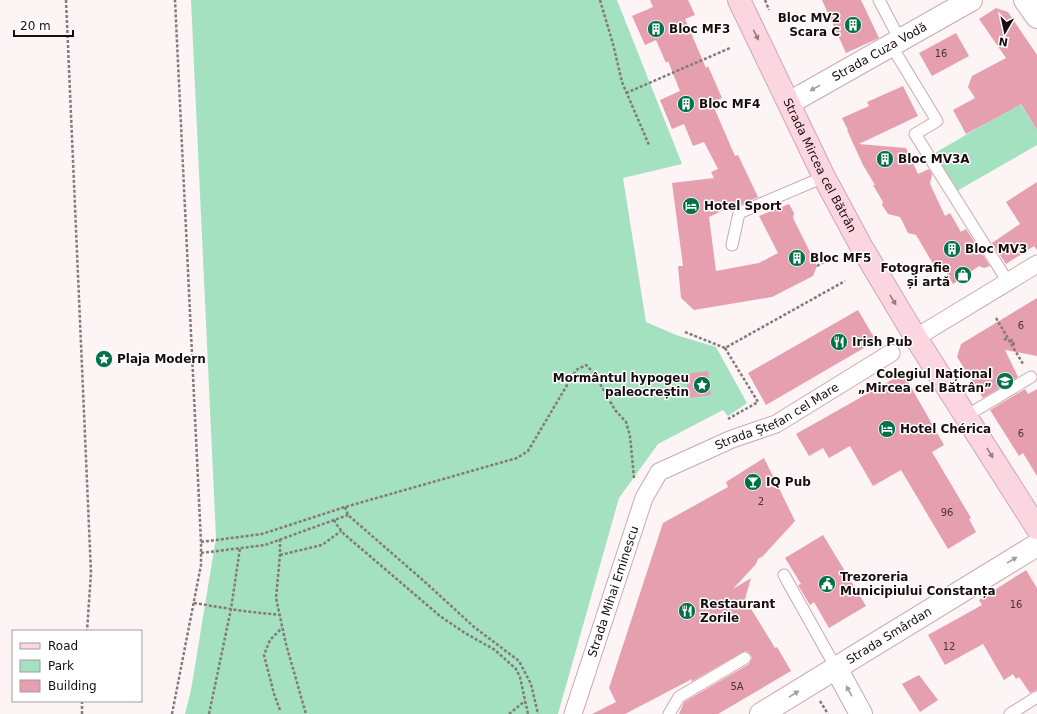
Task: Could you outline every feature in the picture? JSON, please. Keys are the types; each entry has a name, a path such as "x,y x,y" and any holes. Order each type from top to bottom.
{"main road":[{"name":"Strada Mircea cel Bătrân","path":"739,0 824,177 865,252 916,338 1037,528"}],"street":[{"name":"Strada Cuza Vodă","path":"789,103 971,0"},
{"path":"1025,0 1037,17"},
{"path":"925,332 1037,264"},
{"name":"Strada Ștefan cel Mare","path":"659,472 732,439 776,424 891,353"},
{"name":"Strada Mihai Eminescu","path":"573,714 644,498 659,472"},
{"name":"Strada Smârdan","path":"761,714 1037,545"},
{"path":"836,668 861,714"}],"lane":[{"path":"879,0 896,43 937,121 915,134 1008,282"},
{"path":"732,245 740,213 824,177"},
{"path":"966,416 1031,377"},
{"path":"784,575 836,668"},
{"path":"669,714 679,697 746,658"},
{"path":"1010,714 1037,697"}],"path":[{"path":"66,0 91,573 87,630"},
{"path":"172,714 201,565 175,0"},
{"path":"600,0 622,82 649,145"},
{"path":"626,93 730,48"},
{"path":"817,266 831,258"},
{"path":"725,348 845,281"},
{"path":"996,318 1031,377"},
{"path":"686,332 725,348 758,402 732,417"},
{"path":"1004,340 1008,338"},
{"path":"1010,342 1012,340 1014,344 1016,343"},
{"path":"201,542 262,534 345,507 523,455 528,451 576,370 586,365 594,373 615,410 626,422 630,436 634,482"},
{"path":"345,507 348,515 474,627 519,661 531,684 538,714"},
{"path":"201,553 265,545 348,515"},
{"path":"334,520 341,531 440,616 465,634 495,650 516,670 520,677 528,714"},
{"path":"280,555 322,545 341,531"},
{"path":"280,539 280,555 276,591 282,628 306,714"},
{"path":"209,714 231,609 240,548"},
{"path":"194,604 280,615"},
{"path":"280,710 274,694 264,656 270,640 282,628"},
{"path":"509,714 525,701"},
{"path":"82,702 82,714"}],"green space":[{"path":"191,0 617,0 682,164 623,178 646,322 676,335 716,347 747,403 728,416 723,410 658,444 619,498 558,714 185,714 191,690 216,538"},
{"path":"1020,103 1037,130 1037,145 957,191 935,153"}],"building":[{"path":"650,0 688,0 695,15 685,19 706,68 708,66 722,98 712,103 735,156 738,155 758,197 740,205 739,203 709,217 716,271 759,263 778,253 759,216 789,204 794,213 793,218 817,266 813,276 772,297 694,310 681,298 678,266 683,266 672,183 714,178 711,172 718,169 704,142 693,146 684,124 672,129 660,100 680,91 668,61 666,63 656,40 645,45 632,16 653,7"},
{"name":"Bloc MV2 Scara C","path":"822,0 861,0 879,38 846,53"},
{"path":"996,8 1008,12 1037,55 1037,130 1021,104 966,134 953,110 975,98 968,87 972,76 1006,58 979,19"},
{"path":"956,33 969,56 932,76 919,53"},
{"name":"Bloc MV3A","path":"903,86 918,116 859,144 906,148 918,174 929,169 932,174 930,184 945,216 950,213 961,232 966,229 990,266 984,268 979,266 953,284 944,268 938,272 916,235 908,233 900,217 888,214 882,205 883,202 863,165 842,118 869,106 867,102"},
{"path":"1037,182 1037,250 1034,246 1006,264 992,243 1020,224 1006,202"},
{"path":"1037,298 1037,356 1005,350 1018,377 983,398 957,357 961,344"},
{"path":"858,310 876,341 766,405 748,373"},
{"path":"708,371 711,395 689,398 686,374"},
{"path":"895,378 907,380 944,445 932,452 971,518 969,519 976,532 948,549 901,470 873,486 850,446 829,458 823,448 809,456 796,434"},
{"path":"1025,389 1028,394 1037,389 1037,476 1023,453 1019,456 990,410"},
{"name":"Restaurant Zorile","path":"764,458 795,521 763,556 758,559 756,564 733,589 751,578 745,599 791,671 718,714 679,714 684,702 749,664 752,658 748,652 745,651 691,682 692,679 625,714 592,714 616,702 609,688 663,523 728,487 726,482"},
{"path":"823,535 866,606 829,628 814,602 810,605 798,585 801,584 785,558"},
{"path":"1026,570 1037,588 1037,690 1030,693 1019,677 1016,679 1013,674 1004,680 983,644 945,665 928,635 982,605 979,600"},
{"path":"919,675 938,700 920,712 902,684"}],"place":[{"name":"Bloc MV2 Scara C","path":"853,25"},
{"name":"Bloc MF3","path":"656,29"},
{"name":"Bloc MF4","path":"686,104"},
{"name":"Bloc MV3A","path":"885,159"},
{"name":"Hotel Sport","path":"691,206"},
{"name":"Bloc MV3","path":"952,249"},
{"name":"Bloc MF5","path":"797,258"},
{"name":"Fotografie și artă","path":"963,275"},
{"name":"Irish Pub","path":"839,342"},
{"name":"Plaja Modern","path":"104,359"},
{"name":"Colegiul Național „Mircea cel Bătrân”","path":"1005,381"},
{"name":"Mormântul hypogeu paleocreștin","path":"702,385"},
{"name":"Hotel Chérica","path":"887,429"},
{"name":"IQ Pub","path":"753,482"},
{"name":"Trezoreria Municipiului Constanța","path":"827,584"},
{"name":"Restaurant Zorile","path":"687,611"}]}
